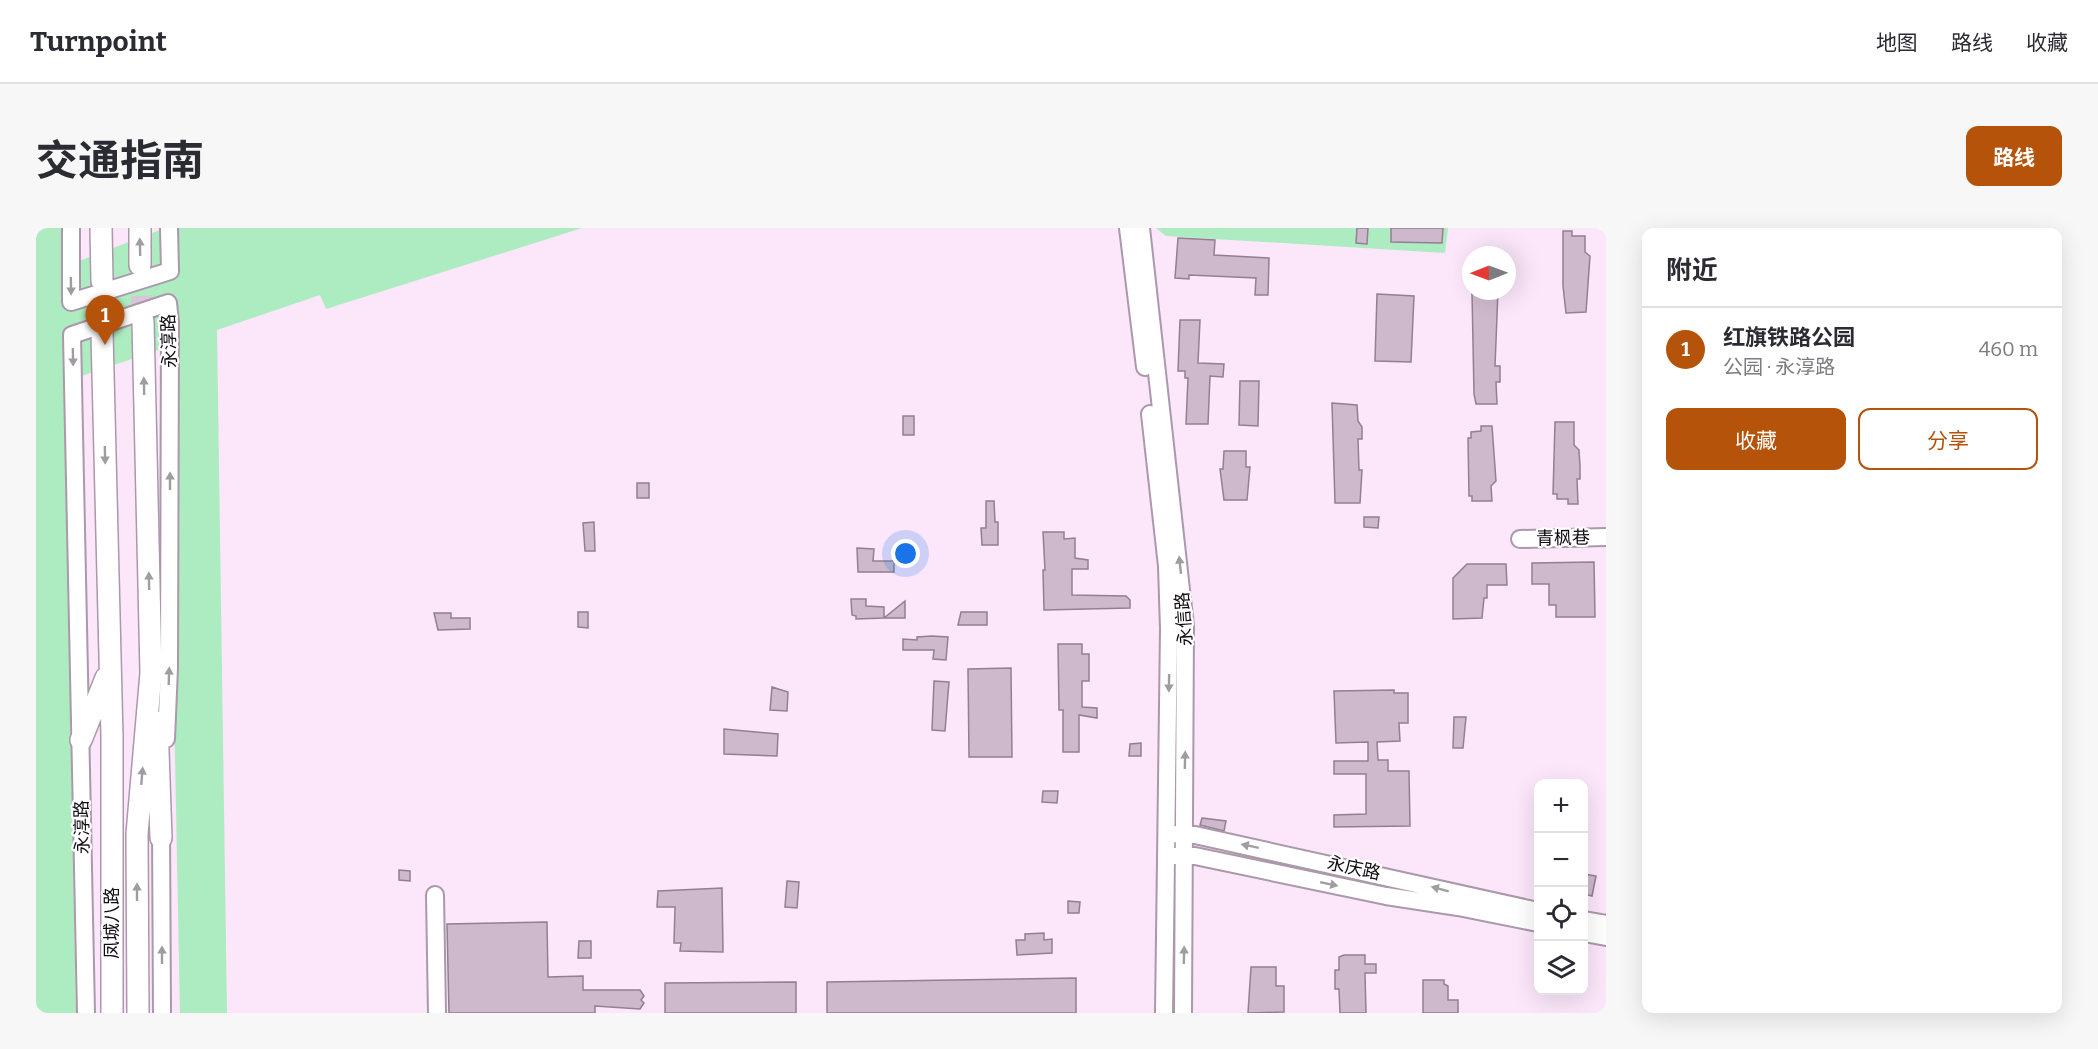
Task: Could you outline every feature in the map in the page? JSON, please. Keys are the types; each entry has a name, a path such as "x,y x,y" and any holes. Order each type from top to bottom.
{"main road":[{"path":"101,228 102,281"},
{"path":"140,228 141,266"},
{"name":"永淳路","path":"137,834 151,673 143,321"},
{"name":"永淳路","path":"102,333 112,832"},
{"path":"81,740 109,672"},
{"path":"151,673 159,736 161,838"},
{"name":"凤城八路","path":"112,832 112,1013"},
{"name":"凤城八路","path":"137,834 138,1013"}],"street":[{"path":"71,228 71,302 170,271 169,228"},
{"name":"永信路","path":"1128,228 1167,566 1183,1013"},
{"name":"永信路","path":"1142,228 1185,626 1176,834"},
{"name":"永淳路","path":"86,1013 72,335 168,303 171,322 169,668 161,838 162,1013"},
{"name":"青枫巷","path":"1520,539 1606,537"},
{"name":"永庆路","path":"1176,834 1390,876 1460,895 1534,909"},
{"name":"永信路","path":"1164,1013 1176,856"},
{"name":"永庆路","path":"1176,856 1534,922"},
{"path":"435,895 437,1013"},
{"path":"1588,921 1606,924"},
{"path":"1588,934 1606,937"}],"green space":[{"path":"36,228 62,228 64,267 165,228 582,228 326,309 320,295 217,330 227,1013 180,1013 167,347 67,381 65,428 76,1013 36,1013"},
{"path":"1156,228 1448,228 1445,253 1166,236"}],"building":[{"path":"1357,228 1368,228 1367,244 1356,243"},
{"path":"1391,228 1443,228 1442,243 1391,242"},
{"path":"1563,231 1572,231 1572,236 1585,236 1585,252 1590,256 1586,312 1566,313 1563,286"},
{"path":"1178,238 1215,240 1214,255 1269,258 1268,295 1255,295 1256,278 1189,275 1189,279 1175,278"},
{"path":"1377,294 1414,296 1411,362 1375,361"},
{"path":"1472,300 1498,300 1495,366 1500,366 1500,382 1496,382 1497,404 1476,404"},
{"path":"1180,320 1200,320 1198,363 1224,364 1223,377 1210,376 1208,424 1186,424 1188,378 1185,378 1185,371 1178,371"},
{"path":"1240,381 1259,381 1258,426 1239,425"},
{"path":"1332,403 1357,405 1358,421 1362,427 1362,439 1358,439 1359,470 1362,470 1360,503 1335,503"},
{"path":"903,416 914,416 914,435 903,435"},
{"path":"1555,422 1574,422 1574,445 1579,450 1580,466 1580,479 1577,479 1578,504 1568,504 1568,499 1557,499 1557,494 1553,494"},
{"path":"1481,426 1492,426 1496,481 1491,486 1492,501 1472,501 1472,496 1469,496 1468,438 1471,438 1471,432 1481,431"},
{"path":"1224,451 1246,451 1246,467 1250,467 1247,500 1224,500 1220,469 1223,469"},
{"path":"637,483 649,483 649,498 637,498"},
{"path":"986,501 994,501 995,522 998,522 998,545 982,545 981,528 986,528"},
{"path":"1364,517 1379,517 1378,528 1364,527"},
{"path":"594,522 595,551 585,551 583,523"},
{"path":"1043,532 1064,532 1064,539 1075,538 1075,558 1088,560 1088,569 1072,569 1072,595 1126,596 1130,600 1130,608 1044,610"},
{"path":"857,548 874,549 873,561 894,561 894,572 858,572"},
{"path":"1594,562 1595,617 1556,617 1556,605 1549,605 1549,584 1532,584 1532,563"},
{"path":"1467,564 1506,564 1507,585 1487,585 1487,598 1484,598 1482,618 1453,619 1453,578"},
{"path":"851,599 866,599 866,606 884,607 884,618 856,619 856,616 852,615"},
{"path":"905,601 905,618 884,618"},
{"path":"578,612 588,612 588,628 578,627"},
{"path":"961,612 987,612 987,625 958,625"},
{"path":"434,613 451,613 451,618 470,618 470,629 438,630"},
{"path":"917,637 948,637 946,660 933,659 934,650 903,650 903,639 917,640"},
{"path":"1058,644 1082,644 1082,654 1089,654 1089,681 1082,681 1082,707 1097,708 1097,718 1079,715 1079,752 1063,752 1063,710 1059,710"},
{"path":"1011,668 1012,757 969,757 968,669"},
{"path":"934,681 949,682 945,731 932,730"},
{"path":"772,687 788,692 787,711 770,710"},
{"path":"1394,690 1394,693 1408,693 1408,723 1399,723 1400,741 1377,742 1378,760 1388,760 1388,771 1409,771 1410,826 1334,827 1334,815 1366,814 1366,774 1334,774 1334,761 1368,761 1368,742 1336,743 1334,691"},
{"path":"1454,717 1466,717 1463,748 1453,748"},
{"path":"724,729 778,734 777,756 724,754"},
{"path":"1141,743 1141,756 1129,756 1130,744"},
{"path":"1043,791 1058,791 1057,803 1042,802"},
{"path":"1202,818 1226,821 1224,831 1200,825"},
{"path":"399,870 410,871 410,881 399,880"},
{"path":"1588,875 1596,876 1592,896 1588,895"},
{"path":"787,881 799,882 797,908 785,907"},
{"path":"722,888 723,952 680,951 681,943 674,943 675,907 657,907 658,891"},
{"path":"1068,901 1080,902 1079,913 1068,913"},
{"path":"547,922 548,977 583,976 583,990 640,990 644,996 641,1000 644,1003 640,1009 595,1006 595,1013 449,1013 447,924"},
{"path":"1044,933 1044,940 1052,939 1052,953 1017,955 1016,940 1025,940 1025,934"},
{"path":"579,941 591,941 591,958 578,958"},
{"path":"1365,955 1365,964 1376,964 1376,973 1365,973 1366,1013 1340,1013 1339,989 1335,989 1335,970 1339,970 1339,957"},
{"path":"1251,967 1276,967 1276,986 1284,986 1284,1012 1248,1013"},
{"path":"1076,978 1076,1013 827,1013 827,982"},
{"path":"1423,980 1444,980 1444,984 1448,986 1448,1000 1458,1000 1458,1013 1423,1013"},
{"path":"796,982 796,1013 665,1013 665,983"}],"tunnel":[{"path":"140,265 143,321"},
{"path":"102,281 102,333"}],"place":[{"name":"红旗铁路公园","path":"105,345"}]}
